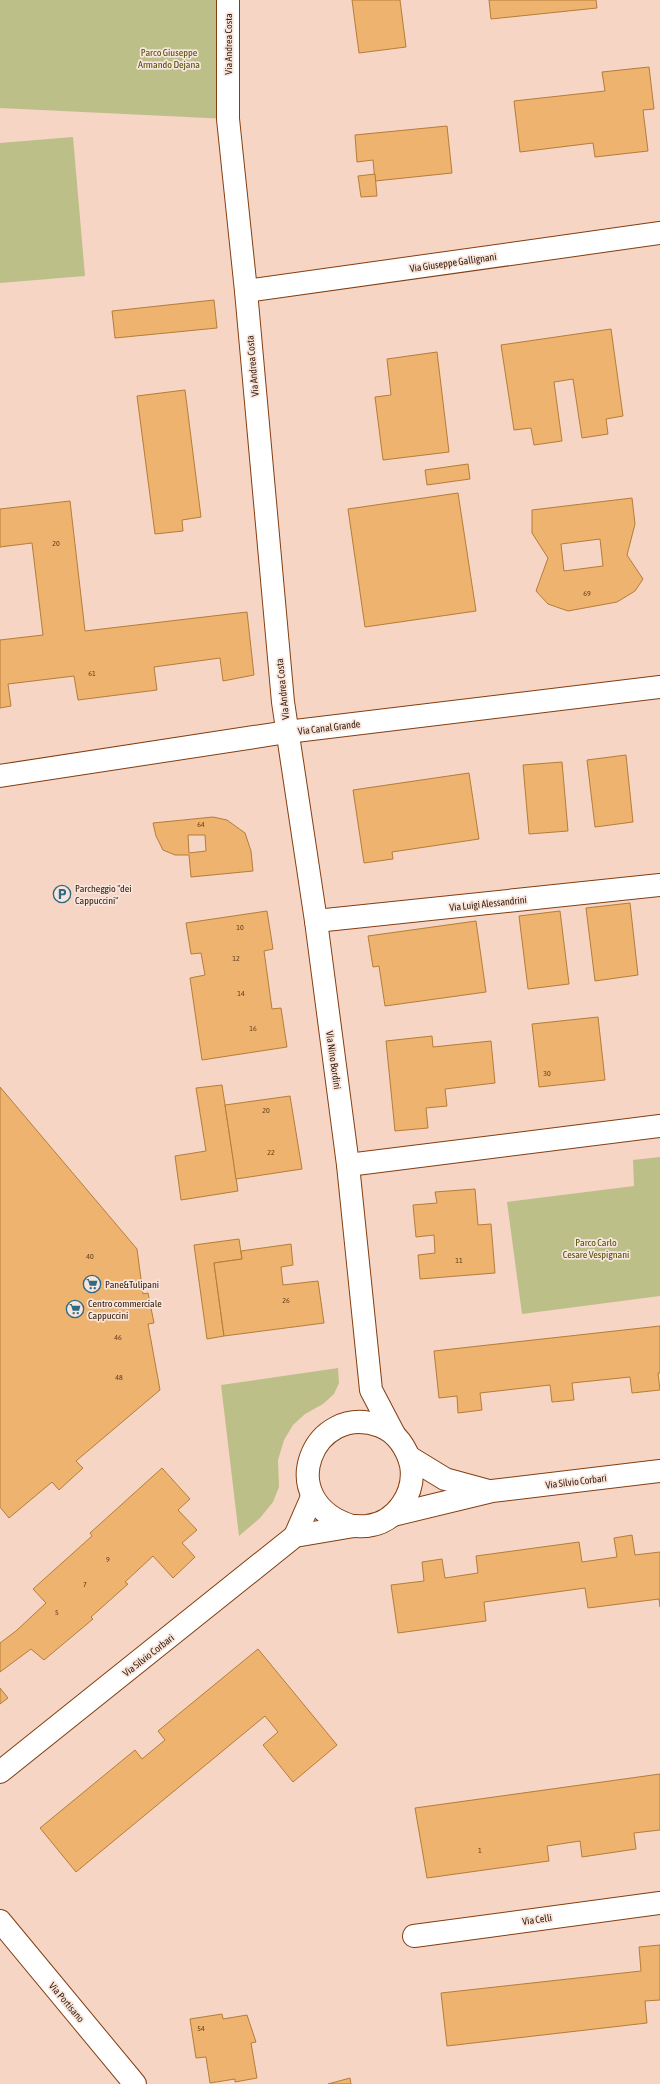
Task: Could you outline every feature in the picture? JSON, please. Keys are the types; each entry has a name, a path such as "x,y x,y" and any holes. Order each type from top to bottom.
{"street":[{"name":"Via Andrea Costa","path":"228,0 228,119 246,291 287,732"},
{"name":"Via Giuseppe Gallignani","path":"246,291 660,233"},
{"name":"Via Canal Grande","path":"0,776 287,732 660,687"},
{"name":"Via Nino Bordini","path":"287,732 316,921 348,1165 371,1390 394,1434"},
{"name":"Via Luigi Alessandrini","path":"316,921 660,885"},
{"path":"348,1165 660,1126"},
{"path":"351,1423 371,1390"},
{"name":"Via Silvio Corbari","path":"295,1536 352,1526 366,1526 380,1523 393,1515 404,1503 410,1489 412,1473 409,1457 403,1444 394,1434 380,1426 366,1422 351,1423 335,1428 322,1438 313,1450 308,1465 308,1482 312,1497 322,1511 336,1521 352,1526"},
{"name":"Via Silvio Corbari","path":"409,1457 445,1479 492,1491"},
{"name":"Via Silvio Corbari","path":"393,1515 492,1491 660,1471"},
{"name":"Via Silvio Corbari","path":"0,1772 295,1536 312,1497"},
{"name":"Via Celli","path":"414,1936 660,1903"},
{"name":"Via Portisano","path":"0,1921 135,2084"}],"green space":[{"name":"Parco Giuseppe Armando Dejana","path":"0,0 228,0 228,119 0,108"},
{"path":"73,137 85,276 0,283 0,143"},
{"name":"Parco Carlo Cesare Vespignani","path":"660,1157 660,1296 522,1314 507,1202 634,1186 633,1160"},
{"path":"338,1368 339,1383 334,1394 323,1404 305,1414 293,1425 284,1440 278,1460 279,1487 273,1502 260,1518 239,1536 221,1385"}],"building":[{"path":"352,0 400,0 406,47 359,53"},
{"path":"489,0 596,0 597,8 491,19"},
{"path":"649,67 654,109 643,110 648,151 595,157 593,143 520,152 514,101 605,91 602,72"},
{"path":"447,126 452,173 375,181 373,160 357,162 355,135"},
{"path":"375,174 377,196 361,197 358,176"},
{"path":"214,300 217,328 115,338 112,311"},
{"path":"611,329 623,416 606,419 608,434 582,438 573,379 554,382 562,441 534,445 531,428 514,430 501,345"},
{"path":"437,352 449,452 383,460 375,397 391,395 387,359"},
{"path":"185,390 201,517 182,520 183,531 155,534 137,396"},
{"path":"468,464 470,479 427,485 425,470"},
{"path":"458,493 476,611 365,627 348,509"},
{"path":"632,498 635,524 627,555 643,579 635,591 617,602 568,611 548,604 536,591 548,558 532,533 532,510","holes":["600,539 603,566 564,571 561,544"]},
{"path":"70,501 85,631 247,612 254,675 223,681 220,658 154,667 157,690 78,700 74,676 8,684 11,706 0,708 0,640 43,635 32,543 0,547 0,509"},
{"path":"626,755 633,822 595,827 587,760"},
{"path":"562,762 568,831 529,834 523,765"},
{"path":"469,773 479,839 392,852 393,859 364,863 353,790"},
{"path":"213,817 227,820 245,833 251,851 253,871 191,877 189,855 175,855 163,850 156,836 153,823","holes":["188,835 205,835 206,851 189,853"]},
{"path":"630,903 638,975 595,981 586,908"},
{"path":"267,911 273,949 264,951 272,1009 281,1008 287,1047 202,1060 190,978 205,975 201,953 191,954 186,923"},
{"path":"560,911 569,984 528,989 519,916"},
{"path":"476,921 486,992 385,1006 379,966 373,967 368,936"},
{"path":"598,1017 605,1080 539,1087 532,1024"},
{"path":"432,1036 433,1047 491,1041 495,1083 445,1089 447,1106 426,1108 428,1128 395,1131 386,1041"},
{"path":"222,1085 238,1191 181,1200 175,1156 206,1151 196,1088"},
{"name":"Centro commerciale Cappuccini","path":"0,1087 137,1249 143,1294 148,1293 154,1323 148,1324 160,1390 76,1461 83,1468 59,1490 52,1482 9,1518 0,1507"},
{"path":"290,1096 302,1169 236,1179 225,1105"},
{"path":"475,1189 478,1225 491,1224 495,1273 420,1279 418,1255 435,1253 434,1235 416,1237 413,1205 437,1203 435,1192"},
{"path":"239,1239 242,1259 214,1263 224,1336 207,1339 194,1245"},
{"path":"291,1244 293,1265 281,1267 283,1285 318,1281 324,1323 224,1336 214,1263 242,1259 241,1251"},
{"path":"660,1326 660,1373 658,1373 660,1390 632,1393 630,1377 572,1383 574,1400 552,1402 550,1385 480,1393 482,1410 458,1413 457,1396 439,1398 434,1351"},
{"path":"162,1468 190,1499 178,1510 197,1530 182,1543 195,1557 173,1578 153,1556 125,1582 128,1584 91,1617 93,1619 44,1660 31,1649 0,1672 0,1643 16,1631 46,1603 33,1589 92,1536 90,1533"},
{"path":"632,1535 635,1555 660,1552 660,1607 659,1599 588,1608 585,1588 484,1602 486,1621 398,1633 391,1585 424,1581 422,1562 442,1559 445,1578 478,1573 476,1556 579,1542 582,1562 617,1557 614,1538"},
{"path":"258,1649 337,1745 293,1782 263,1745 278,1732 265,1716 76,1872 40,1828 135,1750 142,1759 165,1740 158,1731"},
{"path":"0,1688 8,1698 0,1704"},
{"path":"660,1774 660,1830 634,1833 636,1849 582,1857 580,1841 547,1846 549,1861 427,1878 415,1808"},
{"path":"660,1945 660,2000 645,2001 647,2023 447,2046 441,1993 641,1971 639,1947"},
{"path":"222,2014 223,2019 247,2015 256,2042 251,2043 257,2078 235,2082 235,2079 210,2083 206,2057 196,2058 190,2019"},
{"path":"350,2078 351,2084 328,2084"}],"place":[{"name":"Parcheggio \"dei Cappuccini\"","path":"62,894"},
{"name":"Pane&Tulipani","path":"92,1284"},
{"name":"Centro commerciale Cappuccini","path":"75,1309"}]}
